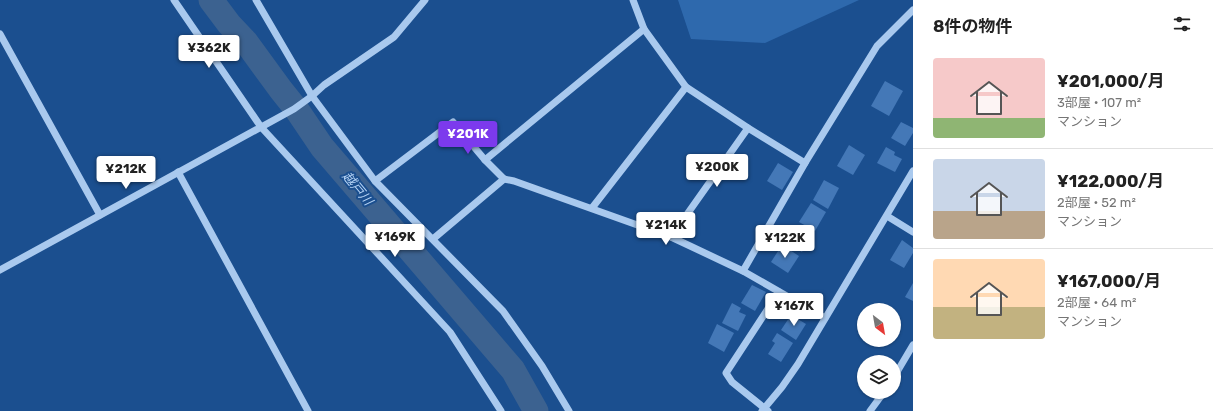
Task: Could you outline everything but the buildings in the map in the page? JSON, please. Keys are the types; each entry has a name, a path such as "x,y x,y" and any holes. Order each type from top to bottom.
{"street":[{"path":"174,0 261,127 450,332 501,411"},
{"path":"256,0 312,96 375,181 503,311 542,366 569,411"},
{"path":"0,270 294,109 324,85 394,37 425,0"},
{"path":"633,0 644,29 686,87 805,163"},
{"path":"743,271 805,163 878,46 913,10"},
{"path":"485,160 644,29"},
{"path":"0,34 100,216"},
{"path":"592,208 686,87"},
{"path":"375,181 453,122 485,160 504,179 514,181 592,208 671,238 743,271 825,318"},
{"path":"671,238 748,128"},
{"path":"779,292 726,373 732,382 765,410 798,364 913,170"},
{"path":"178,172 308,411"},
{"path":"433,239 504,179"},
{"path":"887,216 913,232"},
{"path":"901,365 913,345"},
{"path":"870,411 879,399"}],"shaded area":[{"path":"678,0 859,0 765,43 691,39"}],"waterway":[{"name":"越戸川","path":"211,0 229,24 246,42 297,110 322,147 513,370 536,411"}]}
